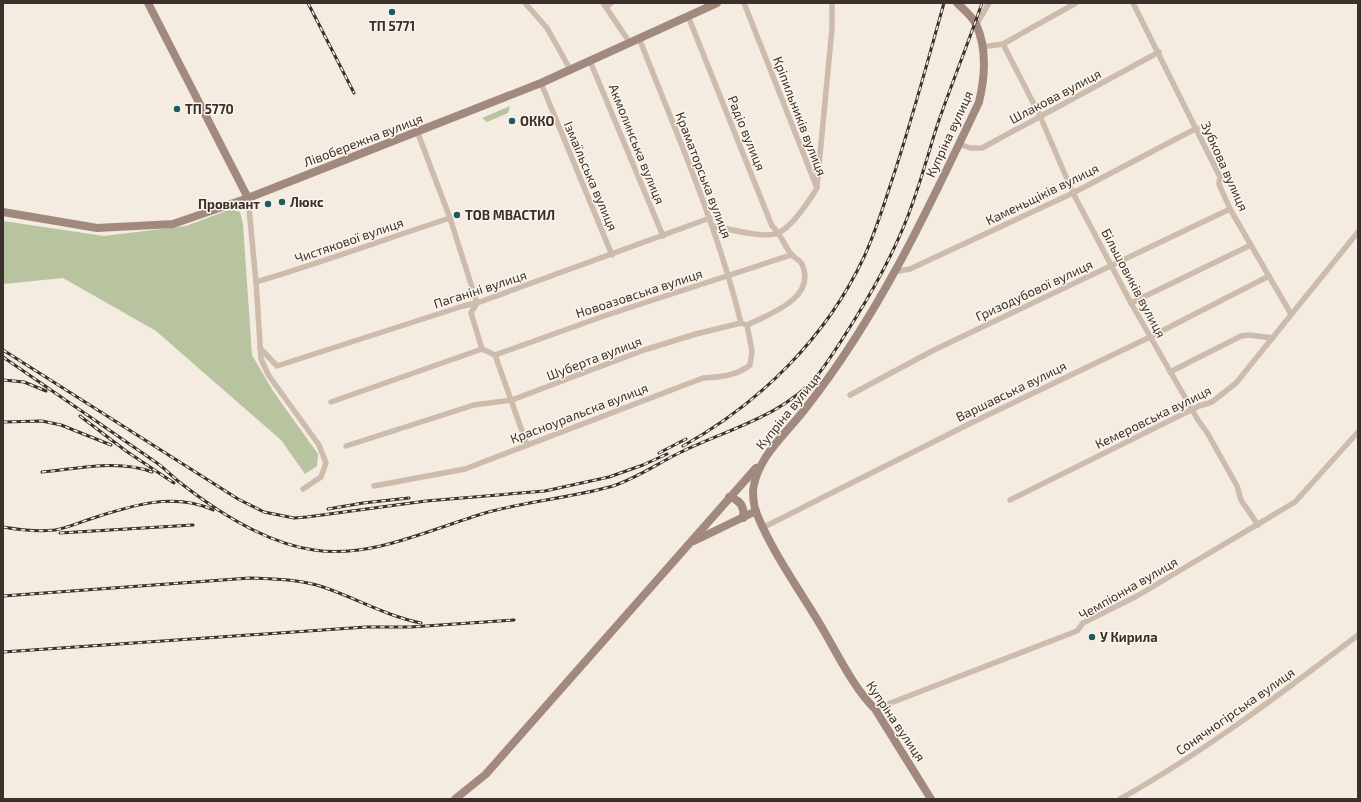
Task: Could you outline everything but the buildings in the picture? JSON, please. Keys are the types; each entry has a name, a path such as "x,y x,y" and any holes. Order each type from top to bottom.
{"main road":[{"path":"148,3 248,198"},
{"name":"Лівобережна вулиця","path":"3,212 97,228 173,224 248,198 541,83 717,3"},
{"path":"957,3 976,25"},
{"name":"Купріна вулиця","path":"931,799 875,709 868,702 842,662 764,527 756,511 753,493 755,476 766,457 832,375 878,302 959,144 981,94 984,72 982,47 976,25"},
{"path":"455,799 486,774 730,497 744,479 766,457"},
{"path":"730,497 737,499 741,504 744,512 743,518"},
{"path":"690,542 756,511"}],"street":[{"path":"525,3 546,28 570,70"},
{"path":"611,3 604,5 630,42"},
{"name":"Кріпильників вулиця","path":"744,3 817,188 802,212 779,233"},
{"path":"817,188 832,28 832,3"},
{"path":"976,25 990,3"},
{"path":"982,47 1003,44 1076,3"},
{"name":"Зубкова вулиця","path":"1133,3 1197,128 1220,177 1219,184 1230,209 1291,314"},
{"name":"Радіо вулиця","path":"688,16 772,226 779,233 791,255"},
{"name":"Краматорська вулиця","path":"639,38 713,226 729,275 741,323"},
{"name":"Більшовиків вулиця","path":"1003,44 1040,116 1073,193 1111,266 1170,372 1208,434 1237,486 1241,500 1258,525"},
{"name":"Шлакова вулиця","path":"959,144 970,148 982,148 1159,52"},
{"name":"Акмолинська вулиця","path":"590,60 663,236"},
{"name":"Ізмаїльська вулиця","path":"541,83 612,255"},
{"name":"Каменьщіків вулиця","path":"894,272 910,270 1073,193 1197,128"},
{"path":"418,131 450,218 477,303 471,313 482,348"},
{"path":"248,198 256,282 261,359 269,376 319,445 326,463 320,477 303,489"},
{"name":"Гризодубової вулиця","path":"850,395 934,350 1230,209"},
{"name":"Чистякової вулиця","path":"256,282 312,266 381,240 450,218"},
{"name":"Паганіні вулиця","path":"260,348 277,366 463,306 477,303 710,218"},
{"path":"713,226 762,234 779,233"},
{"name":"Кемеровська вулиця","path":"1010,500 1192,410 1212,402 1236,383 1358,232"},
{"path":"1131,303 1251,245"},
{"path":"741,323 747,325 779,309 802,290 805,278 802,264 791,255"},
{"name":"Новоазовська вулиця","path":"495,354 604,316 791,255"},
{"name":"Варшавська вулиця","path":"764,527 969,424 1150,337 1270,276"},
{"name":"Шуберта вулиця","path":"346,446 474,405 512,400 644,350 696,334 741,323"},
{"name":"Красноуральска вулиця","path":"374,486 465,469 704,378 724,377 743,371 750,366 752,351 747,325"},
{"path":"1170,372 1241,336 1249,335 1273,338"},
{"path":"331,402 482,348 495,354 527,445"},
{"name":"Чемпіонна вулиця","path":"875,709 1077,631 1083,623 1137,596 1295,502 1358,432"},
{"name":"Сонячногірська вулиця","path":"1120,799 1159,777 1203,748 1358,635"}],"green space":[{"path":"510,106 508,113 487,122 482,118"},
{"path":"231,209 240,212 243,224 252,355 273,391 318,454 317,466 305,474 281,440 156,331 63,278 3,284 3,221 104,236 186,226"}],"railway":[{"path":"308,3 354,93"},
{"path":"683,446 738,410 764,389 788,366 831,315 848,287 864,257 882,211 912,116 944,3"},
{"path":"3,357 157,463 178,481 225,514 259,533 296,546 314,550 335,552 378,546 400,541 485,513 517,505 581,494 622,483 679,453 770,412 803,390 817,376 837,348 864,305 880,277 901,232 916,193 942,111 982,3"},
{"path":"3,350 238,499 264,512 294,518 426,501 545,491 609,477 643,465 667,454"},
{"path":"3,380 24,382 46,391"},
{"path":"80,416 126,451 174,483"},
{"path":"3,422 42,421 61,425 111,445"},
{"path":"659,453 686,439"},
{"path":"42,472 111,465 139,468 152,472"},
{"path":"328,509 363,503 409,498"},
{"path":"3,527 42,531 55,530 118,510 166,501 197,504 213,510"},
{"path":"60,533 193,525"},
{"path":"3,596 250,578 277,579 314,584 396,616 421,623"},
{"path":"3,652 366,627 411,627 514,620"}],"place":[{"name":"ТП 5771","path":"392,12"},
{"name":"ТП 5770","path":"177,109"},
{"name":"ОККО","path":"512,121"},
{"name":"Люкс","path":"282,202"},
{"name":"Провиант","path":"268,204"},
{"name":"ТОВ МВАСТИЛ","path":"457,215"},
{"name":"У Кирила","path":"1092,637"}]}
